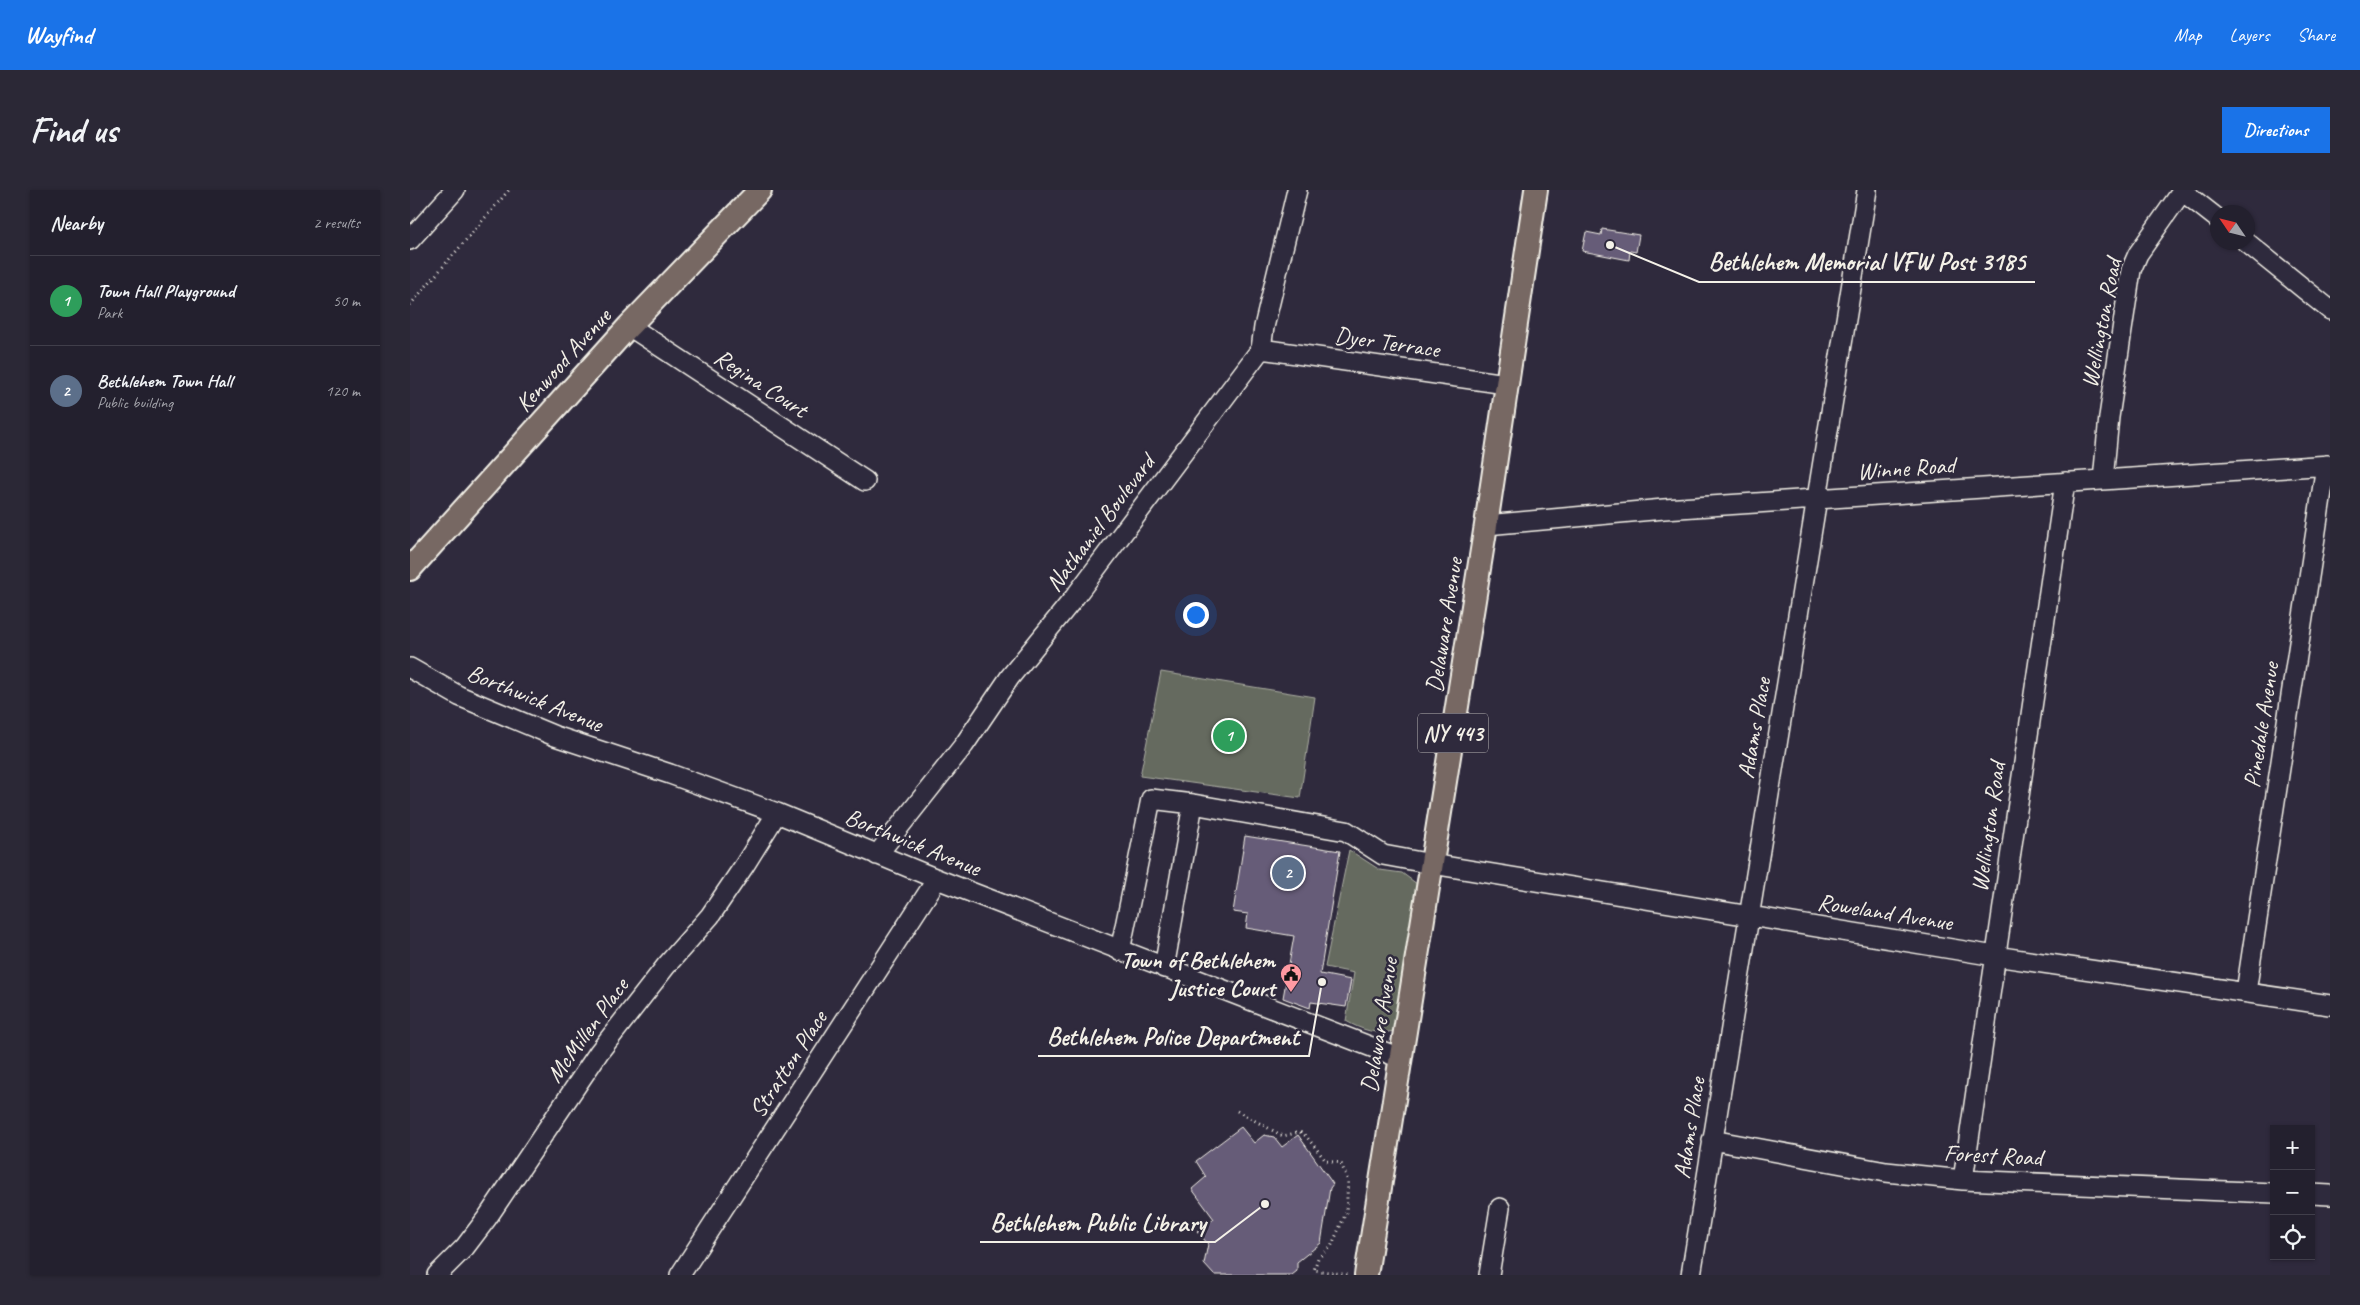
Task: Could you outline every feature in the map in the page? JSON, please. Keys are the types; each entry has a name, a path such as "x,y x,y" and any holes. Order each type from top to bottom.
{"main road":[{"name":"Kenwood Avenue","path":"410,569 629,326 760,190"},
{"name":"Delaware Avenue","path":"1366,1275 1486,525 1536,190"}],"street":[{"path":"410,240 455,190"},
{"name":"Nathaniel Boulevard","path":"877,855 964,745 1010,677 1080,591 1261,349 1264,326 1297,190"},
{"name":"Adams Place","path":"1691,1275 1748,914 1819,499 1867,190"},
{"path":"2182,190 2210,213"},
{"name":"Wellington Road","path":"2103,480 2109,417 2131,270 2138,254 2182,190"},
{"path":"2255,249 2330,310"},
{"name":"Regina Court","path":"629,326 865,481"},
{"name":"Dyer Terrace","path":"1261,349 1506,384"},
{"name":"Winne Road","path":"1486,525 1664,509 2328,465"},
{"name":"Pinedale Avenue","path":"2246,992 2328,465"},
{"name":"Wellington Road","path":"1963,1180 2065,482"},
{"name":"Borthwick Avenue","path":"410,668 459,696 556,736 670,774 777,813 877,855 1120,951 1400,1058"},
{"name":"Roweland Avenue","path":"1120,951 1151,799 1193,804 1346,830 1383,855 1432,864 1748,914 1995,956 2330,1005"},
{"path":"1164,968 1193,804"},
{"name":"McMillen Place","path":"437,1275 465,1247 488,1218 599,1052 666,966 710,916 777,813"},
{"name":"Stratton Place","path":"680,1275 937,879"},
{"name":"Forest Road","path":"1712,1140 1886,1172 1963,1180 2270,1193"},
{"path":"2315,1194 2330,1195"},
{"path":"1488,1275 1500,1208"}],"path":[{"path":"410,305 509,190"},
{"path":"1237,1112 1283,1136 1300,1132 1306,1136 1326,1162 1340,1163 1348,1181 1346,1213 1331,1247 1318,1258 1314,1270 1351,1275"}],"green space":[{"path":"1161,672 1315,697 1300,798 1140,776"},
{"path":"1349,850 1380,870 1402,873 1417,884 1394,1031 1370,1031 1346,1021 1354,973 1325,967"}],"building":[{"path":"1602,229 1639,235 1636,252 1630,251 1629,260 1582,251 1586,232 1601,235"},
{"path":"1245,836 1340,851 1320,974 1351,980 1346,1007 1311,1002 1310,1008 1283,998 1294,936 1246,928 1248,914 1233,912"},
{"path":"1241,1127 1254,1143 1264,1135 1274,1137 1282,1147 1298,1135 1333,1184 1330,1188 1321,1243 1297,1262 1297,1271 1292,1275 1214,1275 1204,1264 1208,1244 1197,1231 1214,1219 1192,1189 1206,1177 1196,1161"}],"place":[{"name":"Bethlehem Memorial VFW Post 3185","path":"1610,245"},
{"name":"Town Hall Playground","path":"1229,736"},
{"name":"Bethlehem Town Hall","path":"1288,873"},
{"name":"Bethlehem Police Department","path":"1322,982"},
{"name":"Town of Bethlehem Justice Court","path":"1291,993"},
{"name":"Bethlehem Public Library","path":"1265,1204"}]}
